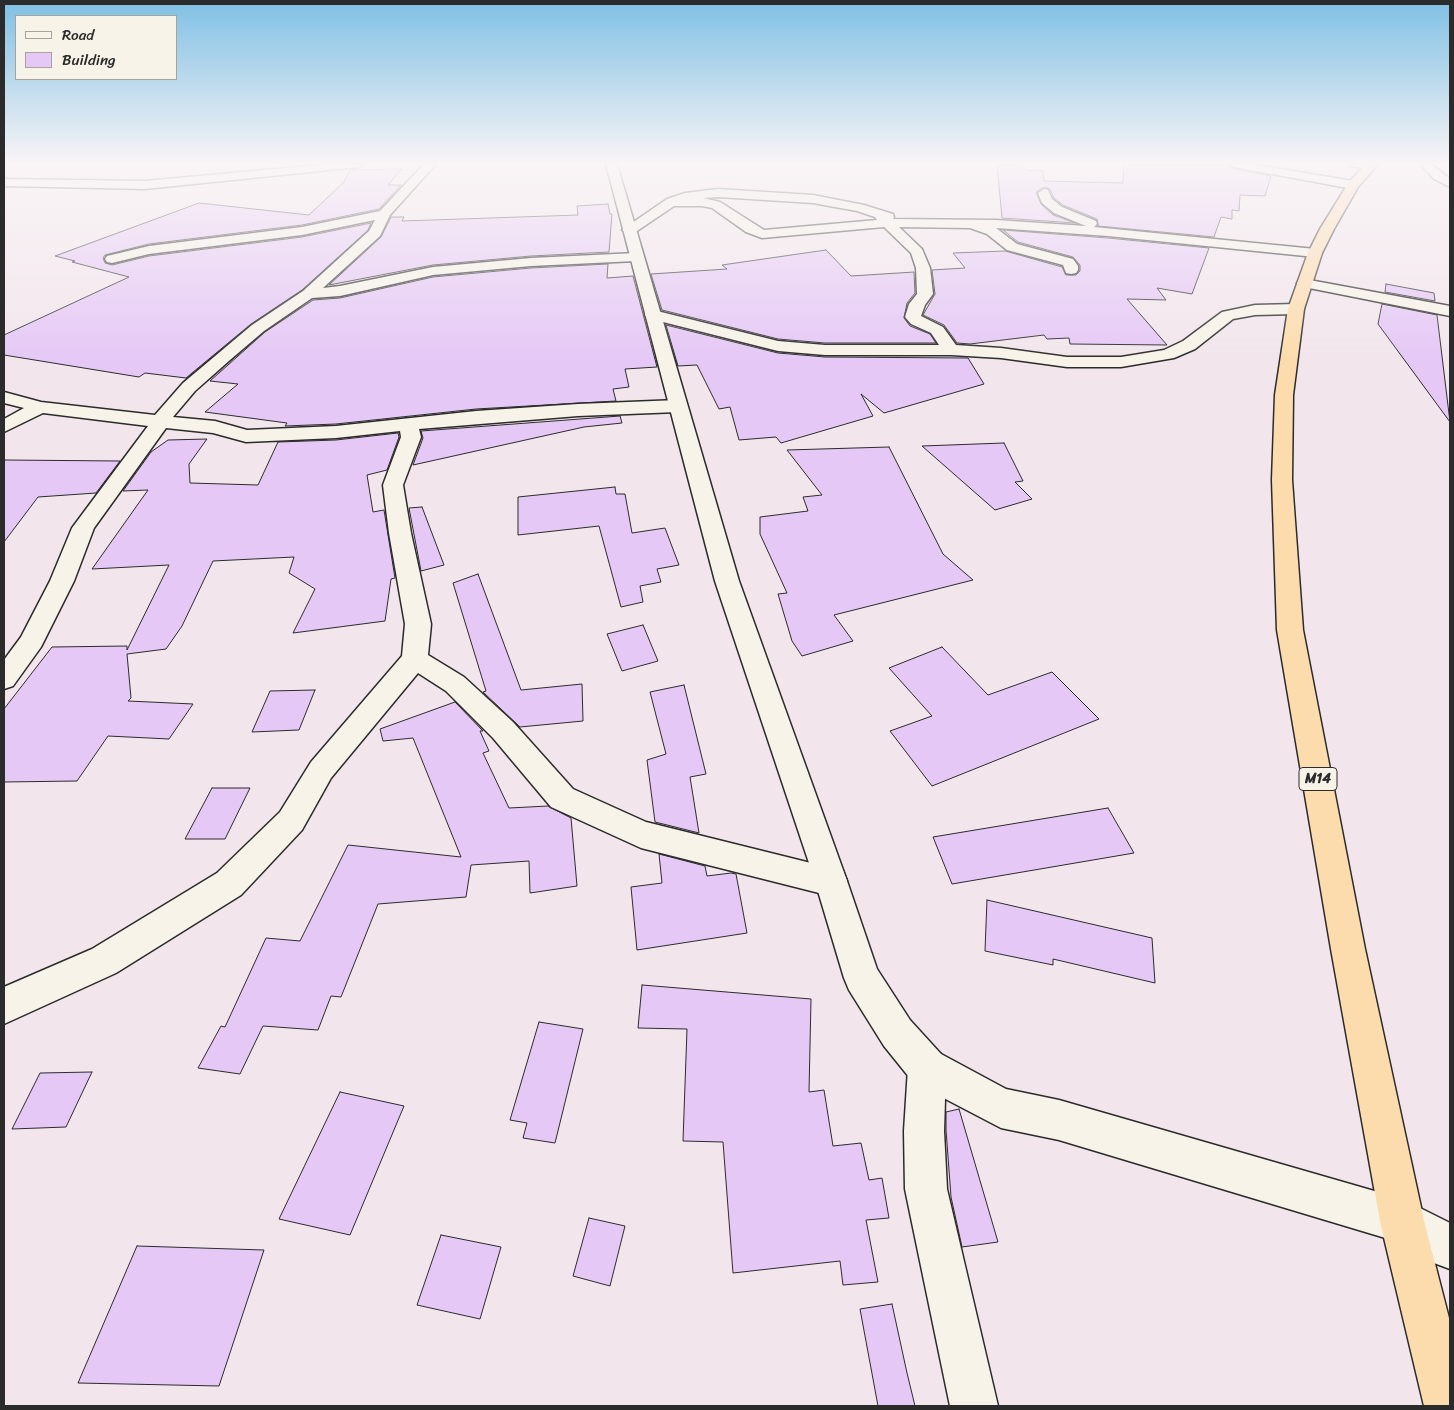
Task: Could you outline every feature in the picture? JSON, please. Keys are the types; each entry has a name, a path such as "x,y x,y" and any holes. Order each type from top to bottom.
{"highway":[{"name":"M14","path":"1326,230 1315,253 1300,296 1284,395 1282,480 1290,630 1348,949 1402,1221 1448,1406"}],"street":[{"path":"112,259 150,250 308,230"},
{"path":"4,679 32,641 62,581 83,528 189,387 258,328 308,294 376,230"},
{"path":"628,230 727,582 831,881 862,978 897,1034 928,1068 1001,1108 1059,1120 1402,1221 1450,1246"},
{"path":"308,294 340,291 433,271 532,262 632,244 645,230"},
{"path":"753,230 762,234 796,230"},
{"path":"895,230 917,252 923,268 925,294 917,304 913,317 917,321 936,330 951,350"},
{"path":"988,230 1012,247 1068,262 1071,270"},
{"path":"1083,230 1315,253"},
{"path":"1103,230 1108,232"},
{"path":"653,315 778,346 825,350 951,350 1001,353 1067,362 1121,362 1168,354 1189,345 1228,315 1255,310 1300,296 1450,311"},
{"path":"4,397 40,407 215,427 246,436 336,432 578,410 678,406"},
{"path":"4,426 40,407"},
{"path":"4,1006 104,961 229,884 291,821 321,770 415,659 418,624 400,533 393,485 411,437 409,424"},
{"path":"415,659 455,684 503,730 562,798 641,834 831,881"},
{"path":"928,1068 924,1131 926,1189 974,1406"}],"building":[{"path":"126,230 263,230 149,244 105,255 103,258 105,263 112,265 149,256 302,237 337,230 368,230 302,290 251,324 186,378 145,373 139,377 4,355 4,335 129,277 55,256"},
{"path":"385,230 611,230 609,252 531,256 433,265 329,285 381,237"},
{"path":"1003,230 1209,248 1192,294 1157,288 1166,300 1127,299 1167,345 1070,344 1069,338 1047,339 1044,335 970,344 957,343 944,325 923,315 935,294 932,270 965,268 953,253 1005,251 1062,267 1066,275 1076,275 1080,271 1080,265 1073,257 1018,242"},
{"path":"1138,230 1217,230 1214,237"},
{"path":"826,250 851,276 914,272 915,293 907,303 904,318 910,326 930,334 936,343 825,343 778,339 662,310 651,274 727,269 722,265"},
{"path":"608,264 607,278 633,276 657,367 625,369 629,387 613,389 616,401 476,409 336,424 285,426 287,423 205,412 238,384 210,381 265,332 313,300 340,298 433,277 531,268"},
{"path":"1386,284 1434,293 1435,301 1385,292"},
{"path":"1382,304 1437,315 1450,422 1378,324"},
{"path":"666,325 778,353 825,357 968,358 984,384 884,413 861,394 873,416 781,443 776,437 739,440 730,407 719,409 697,365 678,366"},
{"path":"620,416 622,423 584,427 413,465 423,438 421,431"},
{"path":"398,433 399,437 387,470 367,475 373,512 384,510 395,578 391,579 385,621 293,633 315,589 289,573 294,557 213,561 182,626 166,649 127,654 131,698 128,701 193,704 169,739 108,736 77,781 4,782 4,709 52,647 127,646 127,650 169,565 92,569 148,490 123,491 151,452 168,440 207,439 189,464 190,483 258,485 278,442 336,440"},
{"path":"1004,443 1023,481 1015,482 1032,499 995,510 922,446"},
{"path":"889,447 943,554 973,580 834,615 853,641 802,656 792,641 778,594 787,593 760,534 760,517 808,511 803,497 822,495 787,450"},
{"path":"4,460 120,461 96,493 38,497 4,542"},
{"path":"615,487 616,494 625,494 632,533 665,528 679,565 657,569 661,582 640,586 643,602 621,607 599,526 518,535 518,497"},
{"path":"422,507 444,565 421,571 409,508"},
{"path":"478,574 521,690 582,684 583,721 520,727 483,692 486,691 453,583"},
{"path":"643,625 658,661 622,671 607,634"},
{"path":"942,647 988,695 1052,672 1099,719 932,786 890,731 932,716 889,668"},
{"path":"684,685 706,774 690,777 699,833 655,822 647,760 666,754 650,692"},
{"path":"315,690 299,730 252,732 270,691"},
{"path":"455,702 483,731 480,731 489,751 483,753 509,808 548,806 571,818 577,886 530,893 529,861 471,865 466,897 378,904 341,997 331,996 318,1030 263,1026 240,1074 198,1068 221,1026 225,1027 266,938 300,941 348,845 461,857 413,738 383,741 380,729"},
{"path":"212,788 250,788 225,839 185,839"},
{"path":"1108,808 1134,853 952,884 933,837"},
{"path":"659,854 705,866 707,876 736,874 747,933 637,950 631,887 662,883"},
{"path":"987,900 1152,938 1155,983 1053,959 1053,965 985,951"},
{"path":"642,985 811,999 809,1092 824,1090 833,1146 861,1143 869,1180 882,1178 889,1218 866,1220 878,1282 843,1285 840,1261 733,1273 723,1142 683,1141 687,1029 638,1028"},
{"path":"539,1022 583,1029 555,1143 523,1138 527,1123 510,1120"},
{"path":"92,1072 66,1127 12,1129 40,1073"},
{"path":"340,1092 404,1106 350,1235 279,1219"},
{"path":"959,1109 998,1242 962,1247 951,1197 946,1130 946,1112"},
{"path":"589,1218 625,1226 610,1286 573,1276"},
{"path":"441,1235 501,1247 480,1319 417,1305"},
{"path":"137,1246 264,1250 219,1386 78,1383"},
{"path":"892,1304 915,1406 878,1406 860,1309"}]}
